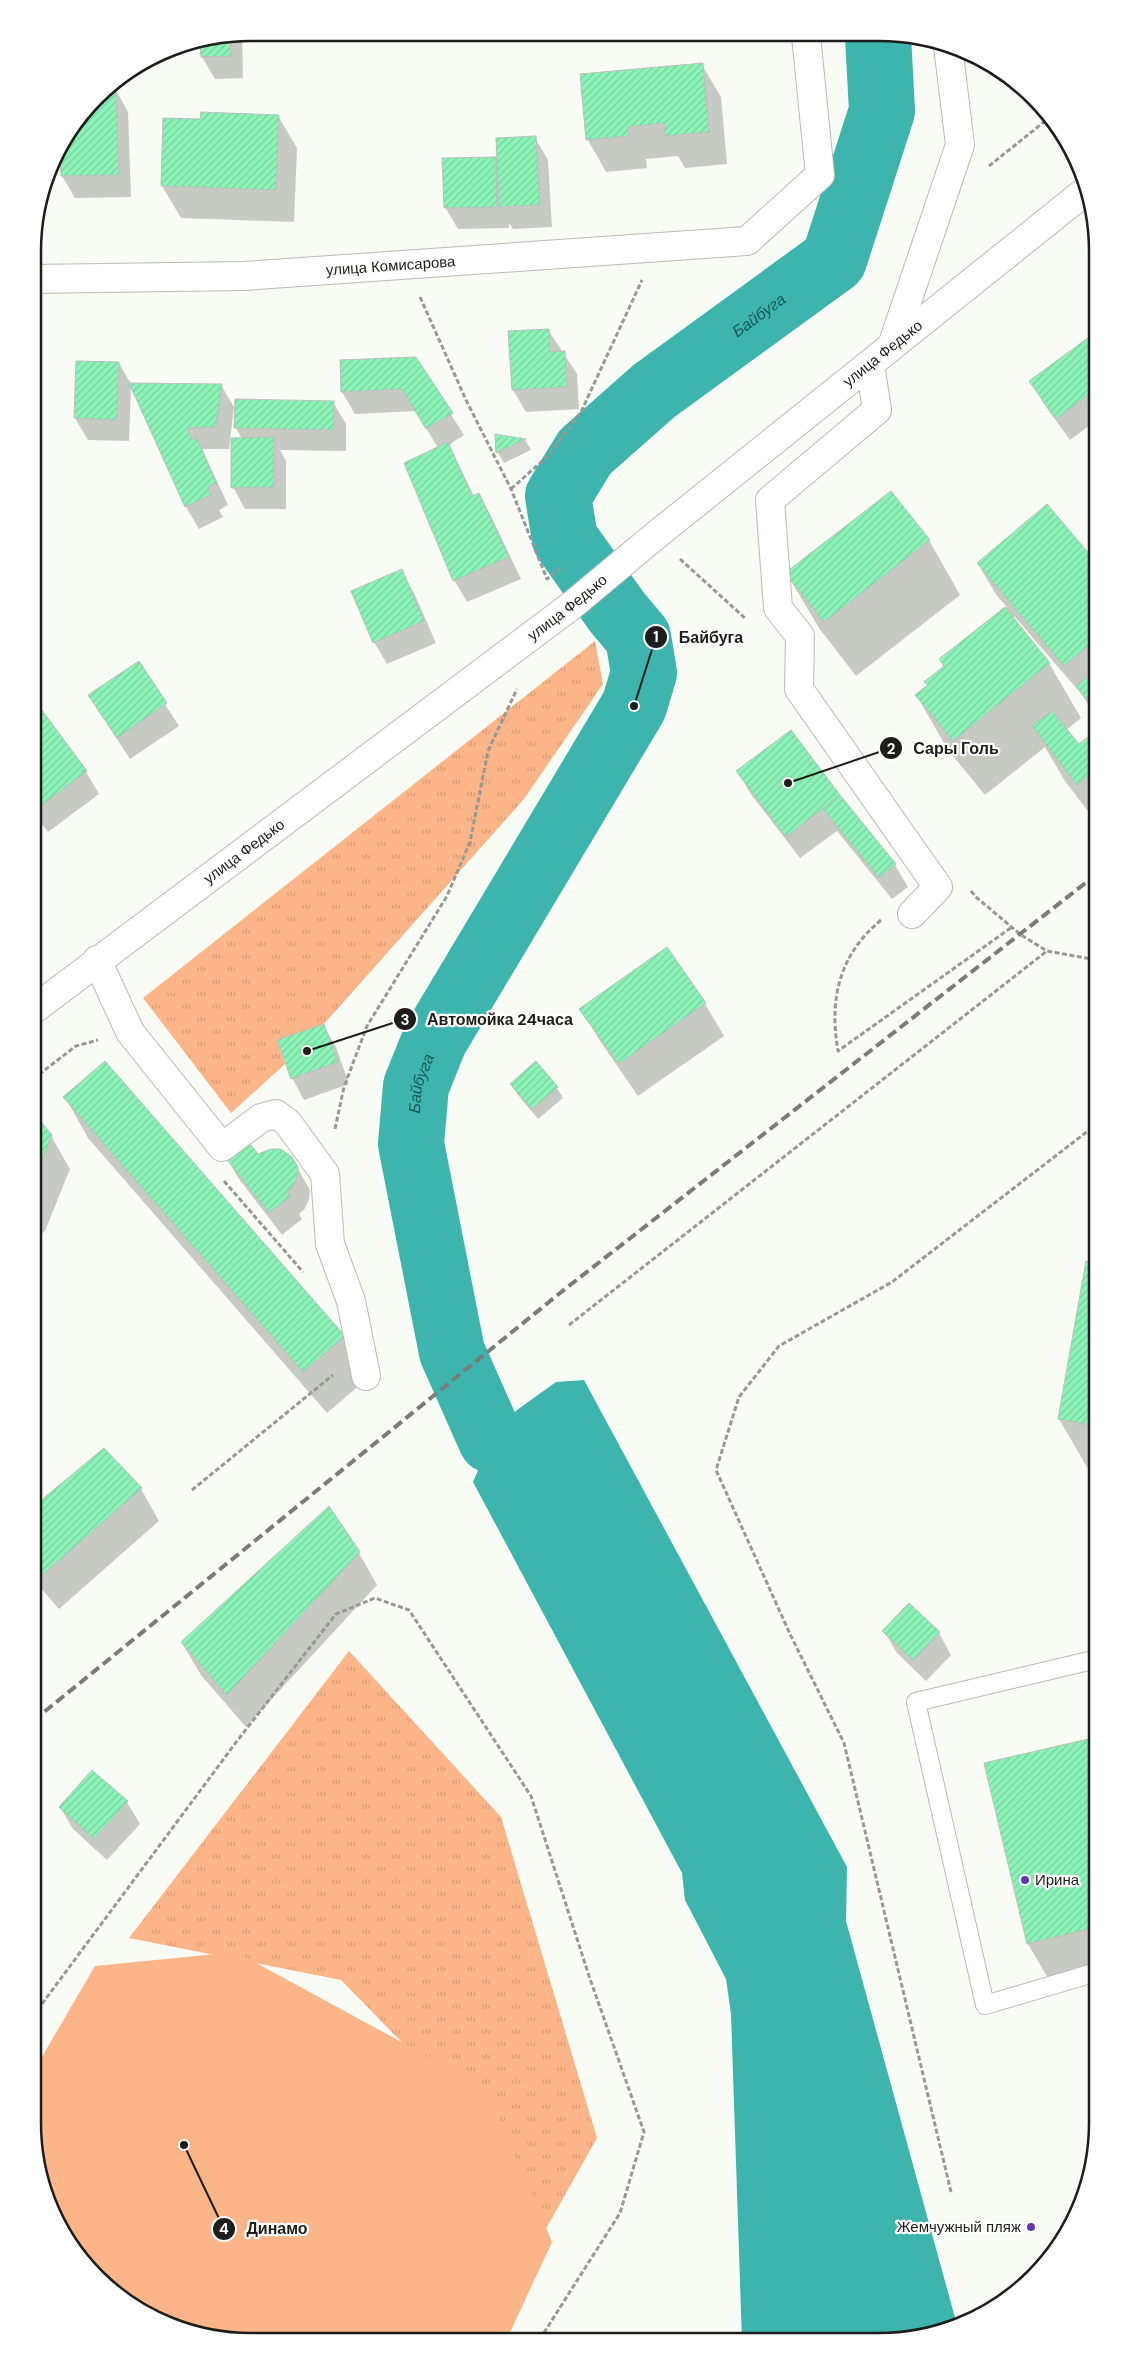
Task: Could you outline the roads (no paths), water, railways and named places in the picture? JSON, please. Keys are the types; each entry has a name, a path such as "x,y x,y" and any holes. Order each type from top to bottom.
{"street":[{"name":"улица Комисарова","path":"41,279 244,276 747,241 820,175 807,41"},
{"path":"892,346 960,145 949,53"},
{"name":"улица Федько","path":"41,1004 572,606 655,536 1081,194"},
{"path":"870,364 876,410 770,500 778,608 800,636 799,689 938,887 912,914"},
{"path":"97,960 130,1032 222,1147 261,1118 276,1114 288,1124 325,1174 330,1244 351,1300 363,1364"}],"lane":[{"path":"1089,1661 916,1702 985,2005 1089,1974"}],"water":[{"path":"584,1380 847,1867 846,1921 955,2319 920,2329 879,2333 742,2333 731,2014 726,1979 685,1900 682,1873 473,1482 491,1440 517,1410 556,1382"}],"waterway":[{"name":"Байбуга","path":"491,1440 452,1352 411,1144 416,1086 435,1039 634,706 644,673 638,637 617,612 565,539 558,496 585,452 654,391 834,260 882,111 878,41"}],"railway":[{"path":"41,1715 565,1289 1089,880"}],"place":[{"name":"Байбуга","path":"634,706"},
{"name":"Сары Голь","path":"788,783"},
{"name":"Автомойка 24часа","path":"307,1051"},
{"name":"Ирина","path":"1025,1880"},
{"name":"Динамо","path":"184,2145"},
{"name":"Жемчужный пляж","path":"1031,2227"}]}
